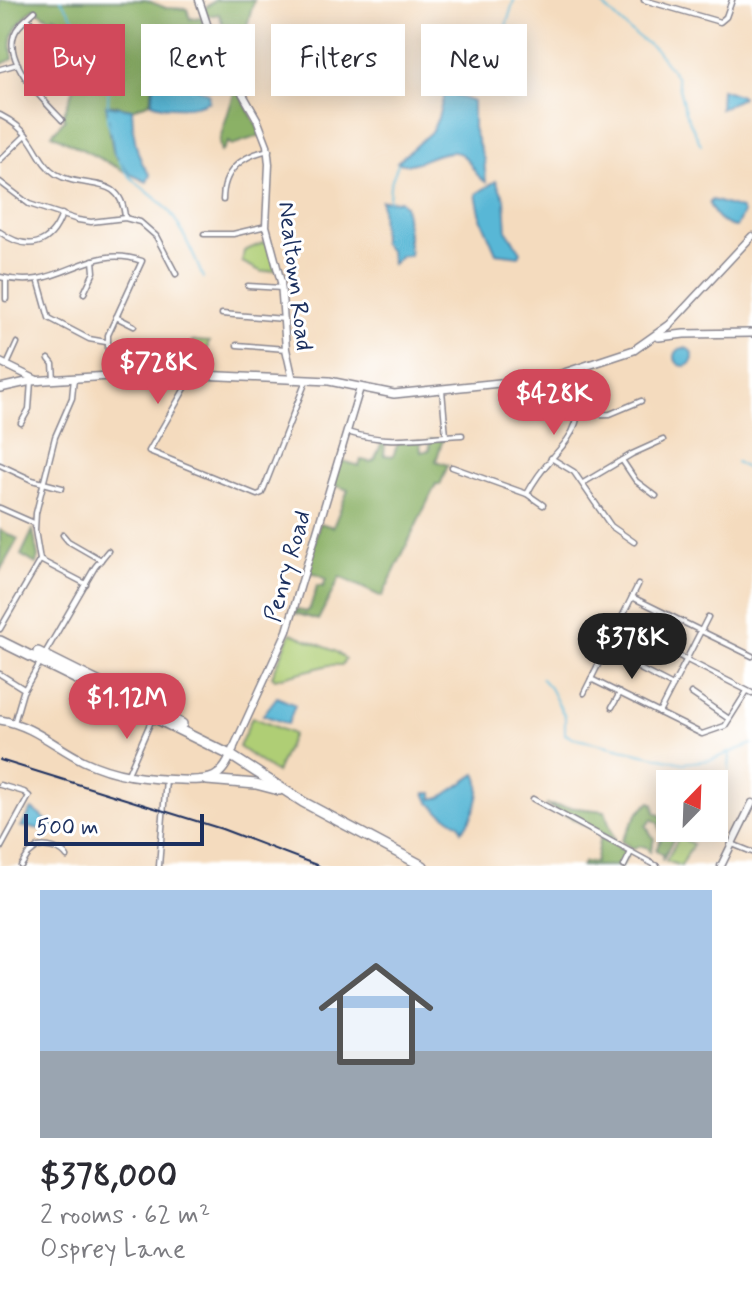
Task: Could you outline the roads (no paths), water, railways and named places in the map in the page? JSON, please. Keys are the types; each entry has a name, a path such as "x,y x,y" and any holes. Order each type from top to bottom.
{"highway":[{"path":"0,632 110,695 187,727 331,815 423,866"},
{"path":"0,641 43,658 231,753 303,802"},
{"path":"203,780 261,785 331,815"}],"main road":[{"path":"0,388 31,381 108,375 193,374 345,383 390,394 532,381 622,355 654,338 668,326 681,334"},
{"path":"654,338 681,334 752,333"},
{"path":"0,720 36,732 89,764 127,776 203,780 218,772 231,753"}],"street":[{"name":"Nealtown Road","path":"199,0 213,42 257,119 269,150 266,226 282,288 286,349 293,380"},
{"path":"644,0 720,22 726,17 732,0"},
{"path":"35,11 15,31 13,41 18,64 30,85 62,120"},
{"path":"27,19 33,24"},
{"path":"0,69 18,64"},
{"path":"0,115 26,135 44,163 56,174 75,182 111,189 121,201 125,218"},
{"path":"0,160 26,135"},
{"path":"223,200 224,188 235,165 249,155 269,150"},
{"path":"0,182 29,204 62,214 91,222 125,218 140,222 151,230 176,274"},
{"path":"0,232 19,242 41,241 54,233 62,214"},
{"path":"204,234 233,234 266,226"},
{"path":"668,326 752,236"},
{"path":"6,299 3,278 38,279 93,260 127,257 142,261 106,342 108,375"},
{"path":"84,293 94,272 93,260"},
{"path":"38,279 49,318 89,339 106,342"},
{"path":"248,286 282,288"},
{"path":"222,314 284,319"},
{"path":"116,317 134,326"},
{"path":"17,343 3,364 31,381"},
{"path":"237,345 286,349"},
{"path":"49,359 53,364 54,379"},
{"path":"18,371 31,381"},
{"path":"527,494 551,458 569,441 578,415 573,371"},
{"path":"193,374 149,451 260,495 306,381"},
{"path":"0,632 40,560 35,523 55,437 72,398 74,378"},
{"path":"21,423 29,409 31,381"},
{"name":"Penry Road","path":"231,753 287,631 360,388"},
{"path":"442,389 446,436"},
{"path":"578,415 610,414 641,401"},
{"path":"347,432 379,441 462,435"},
{"path":"583,483 663,440"},
{"path":"551,458 570,468 611,526 634,542"},
{"path":"622,460 636,481 656,496"},
{"path":"0,465 62,488"},
{"path":"452,467 527,494 543,505"},
{"path":"0,508 35,523"},
{"path":"63,535 101,560"},
{"path":"14,723 24,689 108,551"},
{"path":"40,560 86,584"},
{"path":"584,693 638,585"},
{"path":"632,597 752,656"},
{"path":"659,713 708,617"},
{"path":"591,679 702,734 722,728 750,692 618,625"},
{"path":"605,651 673,686"},
{"path":"0,674 24,689"},
{"path":"612,707 620,693"},
{"path":"691,693 729,719"},
{"path":"127,776 155,714"},
{"path":"159,866 166,779"},
{"path":"0,785 24,792 28,800 0,849"},
{"path":"533,799 657,866"},
{"path":"721,866 752,803"},
{"path":"732,844 752,852"},
{"path":"21,866 31,851 43,846 64,852 67,857"},
{"path":"624,866 631,852"}],"water":[{"path":"721,89 742,96 720,109"},
{"path":"153,96 208,96 209,101 181,107 152,103"},
{"path":"444,96 458,96 473,102 473,128 484,160 486,182 464,157 454,152 410,164 397,162 432,131"},
{"path":"106,105 132,109 138,152 150,175 147,182 130,174 114,154"},
{"path":"496,181 505,199 507,231 521,252 519,256 496,253 481,218 476,194"},
{"path":"381,200 401,201 405,206 410,256 401,256 392,264 390,252 382,242"},
{"path":"712,200 741,209 743,213 736,227 727,225 716,216 709,204"},
{"path":"684,348 693,357 684,366 675,357"},
{"path":"277,697 295,705 288,724 263,715"},
{"path":"476,774 479,787 476,804 470,820 461,831 460,825 429,802 425,793 433,793 432,799 442,797"},
{"path":"32,809 54,826 54,830 21,827"}],"waterway":[{"path":"61,0 106,64 108,104"},
{"path":"507,24 514,0"},
{"path":"597,0 656,50 676,76 685,112 701,145"},
{"path":"109,111 107,120 111,131"},
{"path":"119,160 129,175 172,216 203,278"},
{"path":"389,200 390,185 398,164"},
{"path":"736,462 752,472"},
{"path":"541,678 550,688 565,717 565,734 573,738 683,763 711,760 752,744"},
{"path":"729,770 730,755"}],"railway":[{"path":"0,760 222,829 319,866"}]}
